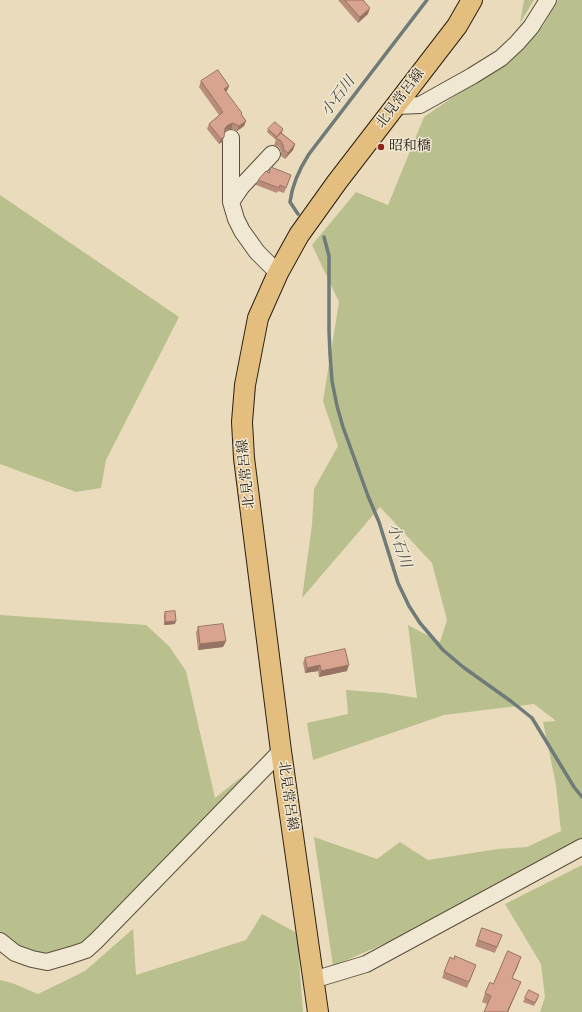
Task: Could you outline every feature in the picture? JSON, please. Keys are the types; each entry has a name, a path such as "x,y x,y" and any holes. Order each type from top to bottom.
{"main road":[{"name":"北見常呂線","path":"318,1012 281,751 244,458 242,422 245,385 258,318 278,273 299,235 457,26 472,0"}],"street":[{"path":"396,106 420,105 501,58 531,27 548,0"},
{"path":"231,138 231,202 236,219 242,231 257,252 278,273"},
{"path":"231,202 242,186 272,154"},
{"path":"0,941 15,953 47,962 86,950 281,751"},
{"path":"313,980 366,964 582,847"}],"green space":[{"path":"524,0 534,0 520,23"},
{"path":"558,0 582,0 582,842 462,910 333,966 314,837 377,859 400,842 428,860 498,849 527,847 561,831 556,785 543,722 556,721 534,704 444,715 313,760 307,723 348,714 346,690 385,693 417,698 408,625 440,642 447,620 432,563 380,507 302,598 312,525 314,489 338,446 323,401 339,302 312,245 356,192 388,205 424,117 516,54 543,26"},
{"path":"0,195 179,317 106,460 101,488 76,492 0,464"},
{"path":"0,615 146,625 169,646 186,671 215,798 249,771 246,783 80,950 49,958 21,950 0,933"},
{"path":"582,865 582,1012 540,1012 545,997 541,964 505,904"},
{"path":"262,914 297,933 303,1012 0,1012 0,980 12,983 38,994 85,971 133,929 136,975 246,940"}],"building":[{"path":"345,0 363,0 370,8 360,17"},
{"path":"218,70 229,86 224,89 242,113 241,114 246,121 239,126 233,123 228,125 225,128 224,137 221,139 209,124 223,112 201,81"},
{"path":"275,122 283,129 277,137 268,129"},
{"path":"281,133 295,144 288,153 284,150 281,141 276,138"},
{"path":"271,167 291,175 286,188 280,185 279,188 258,180 266,171 269,173"},
{"path":"175,611 176,621 165,622 165,612"},
{"path":"223,624 226,641 200,644 198,627"},
{"path":"345,649 349,665 321,671 320,665 307,668 305,658"},
{"path":"482,928 502,935 497,947 478,940"},
{"path":"508,951 521,957 512,978 521,982 507,1012 484,1012 491,996 485,993 490,982 493,984"},
{"path":"455,956 476,965 469,982 444,972 450,957 454,959"},
{"path":"529,990 539,995 535,1003 525,998"}],"waterway":[{"name":"小石川","path":"298,214 290,202 291,196 300,171 309,154 427,0"},
{"name":"小石川","path":"324,237 329,256 330,354 332,381 337,406 343,427 379,522 398,583 409,606 420,623 443,650 463,667 532,718 574,787 582,797"}],"place":[{"name":"昭和橋","path":"381,147"}]}
